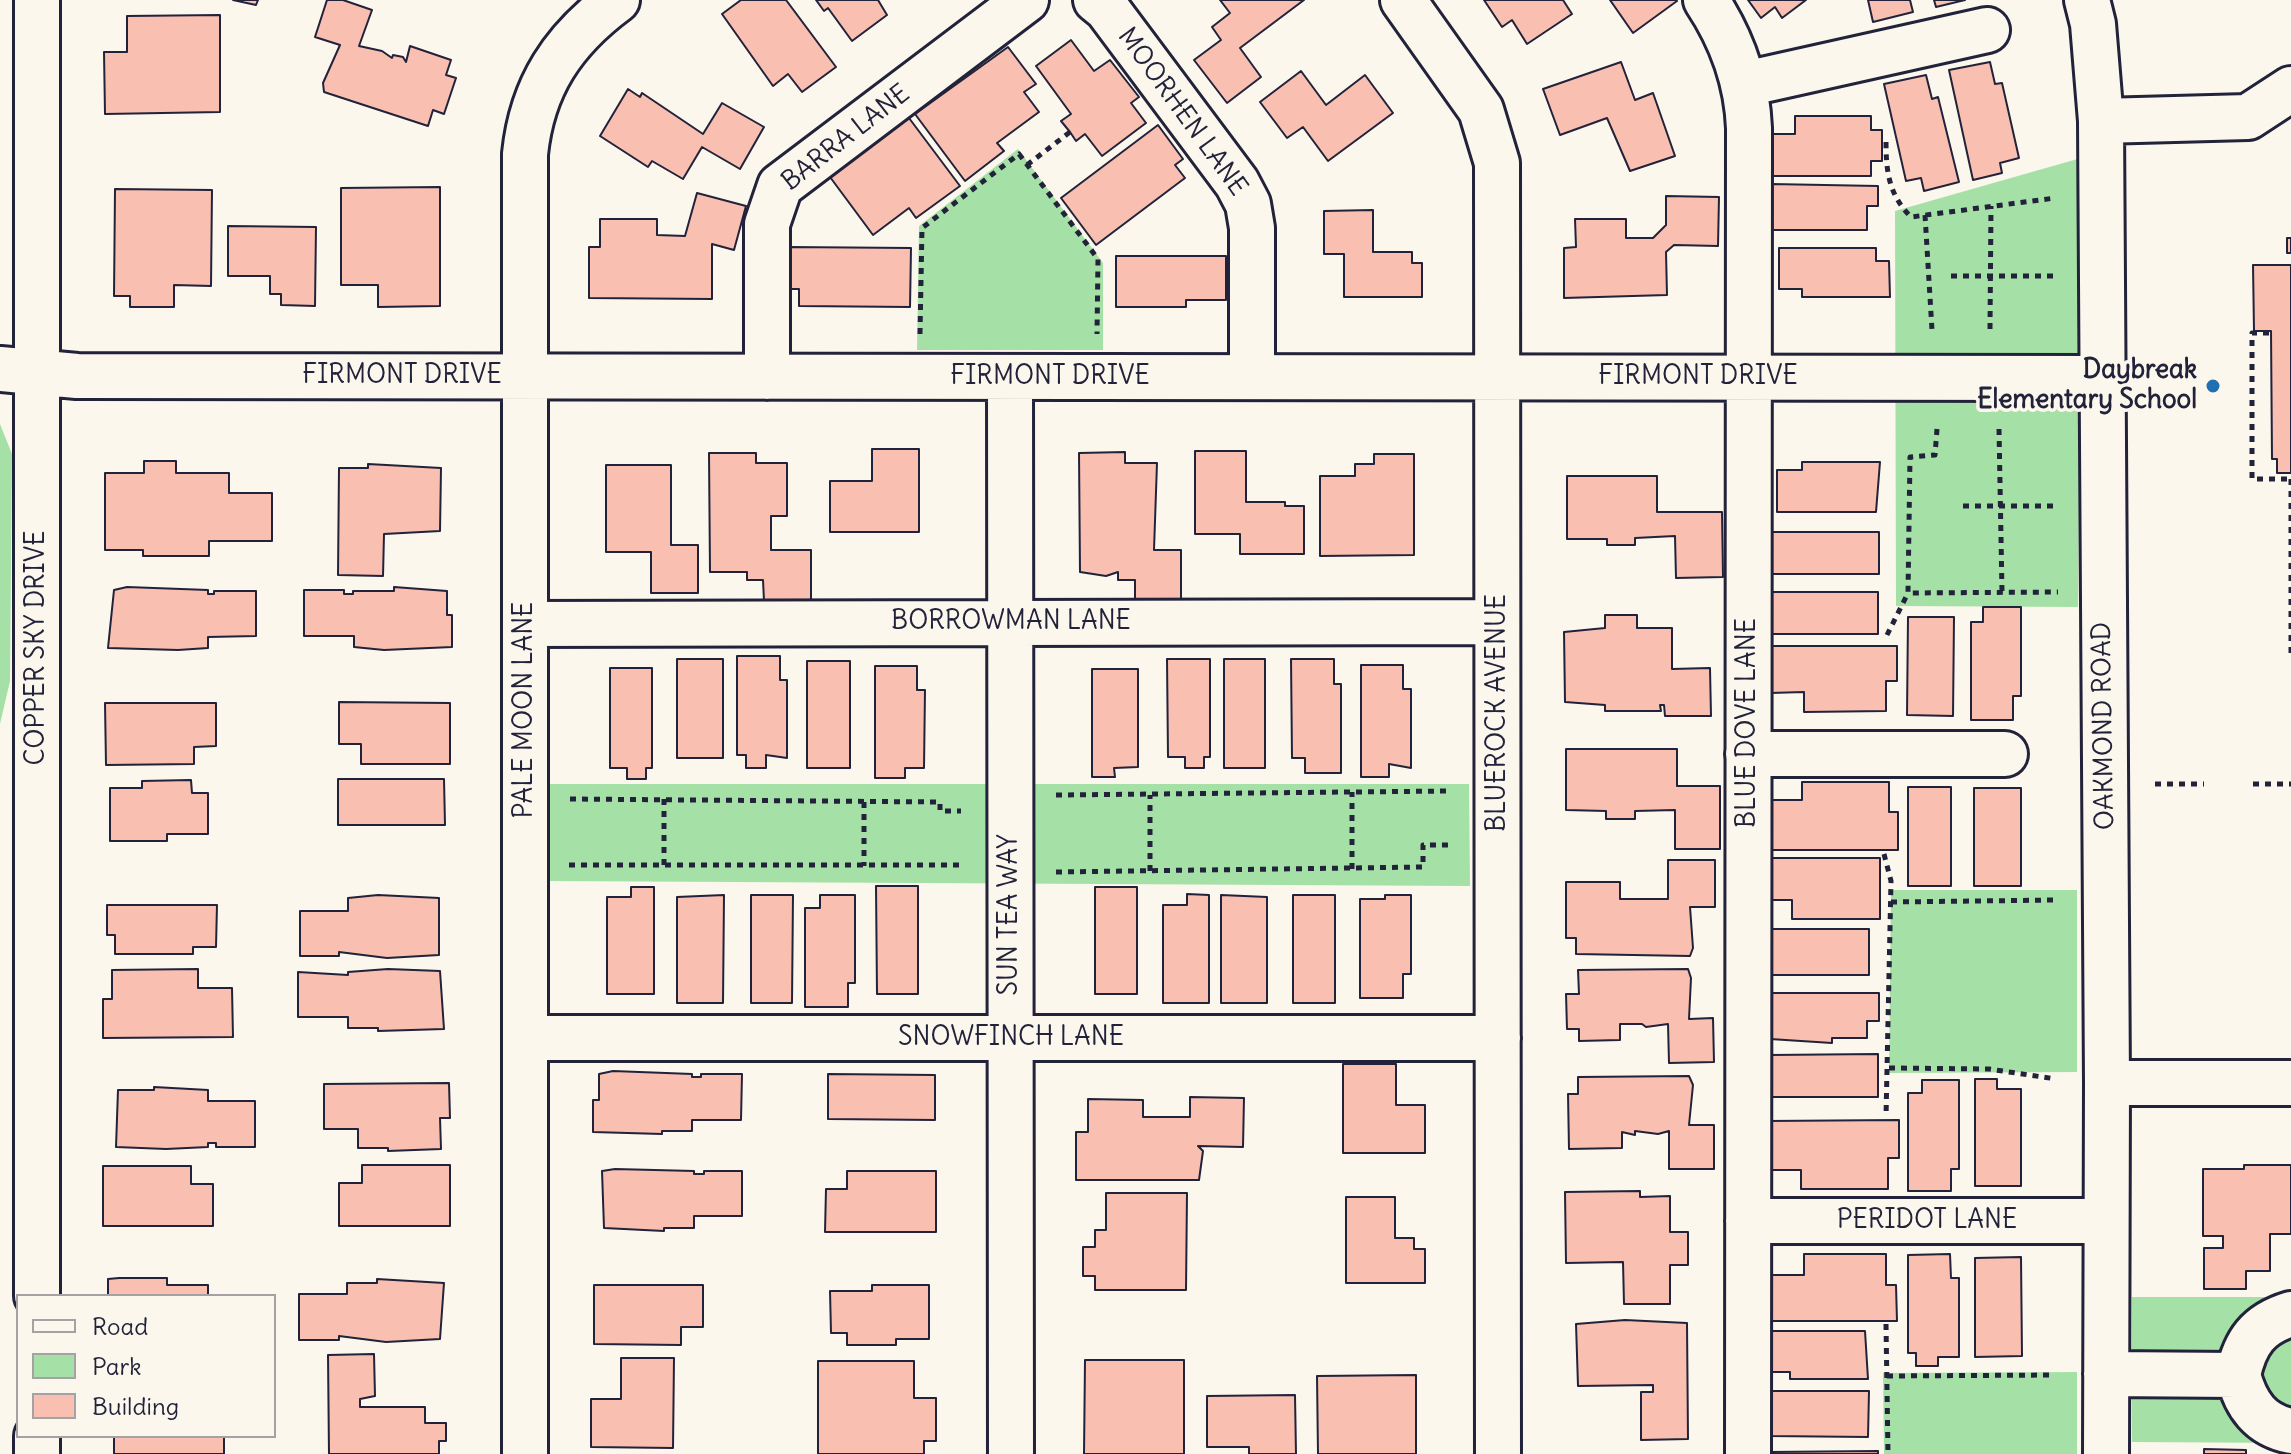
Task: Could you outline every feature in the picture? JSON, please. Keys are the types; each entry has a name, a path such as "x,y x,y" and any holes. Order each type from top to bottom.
{"street":[{"name":"COPPER SKY DRIVE","path":"37,0 18,372 18,764 37,1294"},
{"name":"PALE MOON LANE","path":"525,1454 527,130 542,82 555,60 588,22 617,0"},
{"name":"BARRA LANE","path":"767,377 767,224 780,186 1026,0"},
{"name":"MOORHEN LANE","path":"1096,0 1107,9 1237,183 1248,204 1252,228 1252,377"},
{"name":"BLUEROCK AVENUE","path":"1403,0 1467,86 1491,136 1499,191 1498,1454"},
{"name":"BLUE DOVE LANE","path":"1706,0 1735,54 1745,84 1749,128 1748,1454"},
{"name":"OAKMOND ROAD","path":"2087,0 2093,24 2101,121 2106,1454"},
{"path":"1745,84 1987,30"},
{"path":"2101,121 2248,117 2291,89"},
{"name":"FIRMONT DRIVE","path":"18,372 767,377 2101,378"},
{"name":"SUN TEA WAY","path":"1010,377 1011,1454"},
{"name":"BORROWMAN LANE","path":"525,624 1497,622"},
{"path":"1748,754 2005,754"},
{"name":"SNOWFINCH LANE","path":"525,1038 1498,1038"},
{"path":"2107,1083 2291,1083"},
{"name":"PERIDOT LANE","path":"1748,1221 2105,1221"},
{"path":"2291,1314 2255,1333 2243,1352 2238,1375 2243,1394 2265,1423 2291,1431"},
{"path":"2106,1374 2238,1375"}],"path":[{"path":"1027,165 1070,132"},
{"path":"1886,142 1890,186 1899,205 1911,217 2055,198"},
{"path":"920,340 922,228 1019,154 1098,259 1097,340"},
{"path":"1990,329 1991,206"},
{"path":"1925,215 1932,330"},
{"path":"1951,276 2055,276"},
{"path":"2269,333 2252,333 2252,479 2291,479 2291,655"},
{"path":"1887,635 1908,593 1910,457 1935,455 1937,429"},
{"path":"1999,429 2002,593"},
{"path":"1963,506 2058,506"},
{"path":"1908,593 2058,592"},
{"path":"2155,784 2204,784"},
{"path":"2253,784 2291,784"},
{"path":"1056,795 1448,791"},
{"path":"1352,792 1352,869"},
{"path":"1150,795 1150,871"},
{"path":"570,799 940,802 940,811 961,811"},
{"path":"664,799 664,865"},
{"path":"864,802 864,866"},
{"path":"1056,872 1423,867 1423,845 1448,845"},
{"path":"1884,854 1891,881 1886,1117"},
{"path":"569,865 960,865"},
{"path":"1891,902 2057,900"},
{"path":"1889,1068 1989,1069 2056,1079"},
{"path":"1886,1324 1888,1454"},
{"path":"1887,1376 2055,1375"}],"green space":[{"path":"1018,149 1103,263 1103,350 917,350 919,226"},
{"path":"2081,158 2078,607 1896,606 1895,211"},
{"path":"0,424 12,454 10,681 0,724"},
{"path":"549,784 1469,784 1470,886 549,881"},
{"path":"1891,890 2077,890 2077,1072 1889,1073"},
{"path":"2132,1297 2291,1297 2291,1443 2132,1442"},
{"path":"2077,1372 2077,1454 1884,1454 1883,1373"}],"building":[{"path":"233,0 258,0 256,5"},
{"path":"327,0 343,0 372,10 359,46 382,51 392,58 393,55 403,57 406,62 410,46 451,60 446,75 456,78 444,114 433,110 428,126 324,92 323,83 340,45 315,37"},
{"path":"741,0 786,0 836,67 802,92 788,74 773,86 722,14"},
{"path":"816,0 878,0 887,15 852,41 828,8 824,11"},
{"path":"1220,0 1304,0 1240,48 1261,77 1227,103 1194,60 1221,40 1212,27 1230,13"},
{"path":"1484,0 1563,0 1572,14 1527,44 1512,20 1502,27"},
{"path":"1610,0 1676,0 1677,1 1633,33"},
{"path":"1748,0 1806,0 1782,18 1775,7 1761,18"},
{"path":"1868,0 1910,0 1913,12 1873,22"},
{"path":"1934,0 1965,0 1936,7"},
{"path":"220,15 220,112 105,114 104,52 127,52 127,16"},
{"path":"1071,40 1094,71 1110,60 1139,97 1131,103 1146,123 1102,156 1085,134 1076,141 1061,121 1071,114 1036,66"},
{"path":"1008,47 1036,84 1024,92 1039,112 997,143 1004,151 965,181 915,114"},
{"path":"1621,62 1635,100 1653,93 1675,156 1630,171 1607,118 1560,135 1543,89"},
{"path":"1990,62 1995,84 2002,83 2019,158 2000,163 2002,173 1973,180 1949,70"},
{"path":"1301,71 1326,105 1365,75 1393,113 1328,161 1303,127 1287,138 1260,102"},
{"path":"1926,75 1932,99 1938,97 1959,182 1924,191 1921,178 1906,181 1884,84"},
{"path":"628,89 640,97 642,93 703,134 722,103 764,127 740,169 702,147 683,179 652,161 648,167 600,136"},
{"path":"1795,116 1871,116 1871,130 1882,130 1882,161 1871,161 1871,176 1773,176 1773,134 1795,134"},
{"path":"909,118 960,186 916,218 909,208 873,235 830,177"},
{"path":"1158,125 1183,159 1175,165 1185,178 1096,245 1061,198"},
{"path":"1771,184 1878,186 1878,206 1867,206 1867,230 1771,230"},
{"path":"440,187 440,306 378,307 378,285 341,285 341,188"},
{"path":"115,189 212,190 211,286 174,285 174,307 130,307 130,296 114,296"},
{"path":"697,193 746,206 734,250 712,244 712,299 589,298 589,247 600,247 600,219 657,219 657,235 685,236"},
{"path":"1666,196 1719,197 1718,246 1674,245 1666,252 1667,295 1564,298 1564,248 1576,247 1575,219 1626,219 1626,238 1653,238 1666,225"},
{"path":"1373,210 1373,252 1412,252 1412,263 1422,263 1422,297 1344,297 1344,254 1324,254 1324,211"},
{"path":"228,226 316,227 315,306 281,305 281,294 270,294 270,276 228,276"},
{"path":"2287,238 2291,238 2291,253 2287,253"},
{"path":"788,247 911,248 910,307 799,306 799,289 788,289"},
{"path":"1779,248 1876,248 1876,261 1889,261 1890,297 1802,297 1802,289 1779,289"},
{"path":"1116,256 1226,256 1226,300 1186,300 1186,307 1116,307"},
{"path":"2253,265 2291,265 2291,473 2277,473 2277,459 2272,459 2271,331 2254,331"},
{"path":"872,449 919,449 919,532 830,532 830,481 872,481"},
{"path":"1195,451 1246,451 1246,502 1285,502 1285,506 1304,506 1304,554 1240,554 1240,534 1195,534"},
{"path":"1125,452 1125,463 1157,463 1154,550 1181,550 1181,599 1135,600 1135,580 1118,580 1118,572 1106,576 1080,572 1079,453"},
{"path":"709,453 756,453 756,463 787,463 787,516 771,516 771,550 811,550 811,601 764,601 763,580 747,580 747,572 710,572"},
{"path":"1374,454 1414,454 1414,555 1320,556 1320,476 1355,476 1355,464 1374,464"},
{"path":"144,461 176,461 176,473 229,473 229,493 272,493 272,541 209,541 209,556 143,556 143,550 105,550 105,473 144,473"},
{"path":"1802,462 1880,462 1876,512 1777,512 1777,470 1802,470"},
{"path":"368,464 441,468 440,531 384,534 383,576 338,575 339,468 368,468"},
{"path":"606,465 671,465 671,545 698,545 698,593 651,593 651,552 606,552"},
{"path":"1567,476 1657,476 1657,512 1722,512 1723,577 1676,578 1675,536 1635,538 1635,545 1607,545 1607,539 1567,539"},
{"path":"1770,532 1879,532 1879,574 1770,574"},
{"path":"127,587 208,590 208,594 214,594 214,591 256,591 256,636 208,637 208,648 108,648 114,590"},
{"path":"394,587 447,591 447,615 452,615 452,647 384,650 354,647 354,636 304,636 304,590 344,590 344,594 353,594 353,591 394,591"},
{"path":"1770,592 1878,592 1878,634 1770,634"},
{"path":"1983,607 2021,607 2021,696 2013,696 2013,720 1971,720 1971,622 1983,622"},
{"path":"1605,615 1637,615 1637,628 1672,628 1672,669 1710,668 1711,716 1665,716 1664,705 1660,705 1661,711 1605,711 1605,705 1565,702 1564,632 1605,628"},
{"path":"1908,617 1954,617 1953,716 1907,715"},
{"path":"1770,646 1897,646 1897,681 1886,681 1886,711 1804,712 1804,692 1770,693"},
{"path":"737,656 780,656 780,680 787,680 787,758 766,755 766,768 746,768 746,755 737,755"},
{"path":"677,659 723,659 723,758 677,758"},
{"path":"1167,659 1210,659 1210,757 1204,757 1204,768 1185,768 1185,757 1168,757"},
{"path":"1224,659 1265,659 1265,768 1224,768"},
{"path":"1291,659 1334,659 1334,684 1341,684 1341,773 1305,773 1305,758 1292,758"},
{"path":"807,661 850,661 850,768 807,768"},
{"path":"1361,665 1403,665 1403,689 1411,689 1411,768 1389,764 1389,777 1361,777"},
{"path":"875,666 917,666 917,690 925,690 924,768 905,768 905,778 875,778"},
{"path":"610,668 652,668 652,768 646,768 646,779 627,779 627,768 610,768"},
{"path":"1092,669 1138,669 1138,767 1114,768 1115,777 1092,777"},
{"path":"339,702 450,703 450,764 361,764 361,744 339,744"},
{"path":"105,703 216,703 216,746 194,747 194,764 106,765"},
{"path":"1566,749 1677,749 1677,786 1720,786 1720,849 1675,849 1675,810 1635,811 1635,819 1606,819 1606,811 1566,810"},
{"path":"338,779 444,779 445,825 338,825"},
{"path":"191,780 192,793 208,793 208,834 167,834 167,841 110,841 110,788 142,788 142,781"},
{"path":"1802,782 1889,782 1889,812 1898,812 1898,850 1768,850 1768,800 1802,800"},
{"path":"1908,787 1951,787 1951,886 1908,886"},
{"path":"1974,788 2021,788 2021,886 1974,886"},
{"path":"1770,858 1880,858 1880,919 1792,919 1792,900 1770,900"},
{"path":"1668,860 1715,860 1715,907 1690,907 1693,948 1690,956 1576,954 1576,938 1566,938 1566,882 1620,882 1620,899 1668,899"},
{"path":"876,886 918,886 918,994 877,994"},
{"path":"631,887 654,887 654,994 607,994 607,897 631,897"},
{"path":"1095,887 1137,887 1137,994 1095,994"},
{"path":"1187,894 1209,895 1209,1003 1163,1003 1163,905 1187,905"},
{"path":"378,895 439,898 439,955 387,958 339,952 339,956 300,956 300,911 348,911 348,898"},
{"path":"724,895 723,1003 677,1003 677,897"},
{"path":"751,895 793,895 792,1003 751,1003"},
{"path":"820,895 855,895 855,983 848,983 848,1007 805,1007 805,908 820,908"},
{"path":"1221,895 1267,897 1267,1003 1221,1003"},
{"path":"1293,895 1335,895 1335,1003 1293,1003"},
{"path":"1385,895 1411,895 1411,974 1403,974 1403,998 1360,998 1360,899 1385,899"},
{"path":"107,905 217,905 216,947 193,947 193,954 115,954 115,935 107,935"},
{"path":"1770,929 1869,929 1869,975 1770,975"},
{"path":"198,969 198,988 232,988 233,1037 103,1038 103,999 112,999 112,970"},
{"path":"388,969 440,971 444,1029 378,1031 378,1028 348,1028 348,1017 298,1017 298,972 348,975 348,972"},
{"path":"1688,969 1691,978 1689,1019 1713,1018 1714,1062 1669,1063 1668,1024 1646,1027 1642,1024 1620,1024 1620,1040 1579,1041 1579,1029 1567,1029 1566,994 1579,994 1578,970"},
{"path":"1770,993 1879,993 1879,1021 1867,1021 1867,1038 1832,1038 1832,1043 1770,1039"},
{"path":"1878,1054 1878,1097 1770,1097 1770,1055"},
{"path":"1343,1064 1396,1064 1396,1105 1425,1105 1425,1153 1343,1153"},
{"path":"613,1071 692,1074 692,1077 701,1077 701,1074 742,1074 741,1120 692,1120 692,1131 662,1131 662,1134 593,1132 593,1100 599,1100 599,1074"},
{"path":"828,1074 935,1075 935,1120 828,1119"},
{"path":"1689,1076 1693,1085 1689,1125 1714,1125 1714,1169 1669,1169 1669,1131 1658,1134 1635,1131 1635,1135 1622,1132 1622,1148 1569,1149 1568,1094 1578,1094 1578,1077"},
{"path":"1975,1079 1997,1079 1997,1089 2021,1089 2021,1186 1975,1186"},
{"path":"1922,1080 1959,1080 1959,1169 1951,1169 1951,1191 1908,1191 1908,1093 1922,1093"},
{"path":"449,1083 450,1118 440,1118 441,1149 388,1151 388,1148 358,1148 358,1129 324,1129 324,1084"},
{"path":"154,1087 208,1090 208,1101 255,1101 255,1147 216,1147 216,1143 208,1143 208,1147 166,1149 116,1147 118,1090 154,1090"},
{"path":"1190,1097 1244,1098 1243,1147 1198,1146 1203,1151 1199,1180 1076,1180 1076,1132 1088,1132 1088,1099 1143,1100 1143,1117 1190,1117"},
{"path":"1899,1120 1899,1158 1888,1158 1888,1189 1801,1189 1801,1170 1768,1170 1768,1121"},
{"path":"362,1165 450,1165 450,1226 339,1226 339,1183 362,1183"},
{"path":"2244,1165 2291,1165 2291,1234 2270,1234 2270,1271 2246,1271 2246,1289 2204,1289 2204,1248 2223,1248 2223,1236 2203,1236 2203,1169 2244,1169"},
{"path":"103,1166 191,1166 191,1184 213,1184 213,1226 103,1226"},
{"path":"602,1171 694,1171 694,1174 742,1171 742,1216 694,1216 694,1228 664,1228 664,1231 604,1228"},
{"path":"847,1171 936,1171 936,1232 825,1232 826,1189 847,1189"},
{"path":"1640,1191 1640,1197 1670,1196 1670,1232 1688,1232 1688,1265 1670,1265 1670,1304 1624,1304 1623,1262 1566,1263 1565,1192"},
{"path":"1106,1193 1187,1193 1186,1290 1095,1290 1095,1276 1083,1276 1083,1247 1095,1247 1095,1230 1106,1230"},
{"path":"1346,1197 1395,1197 1395,1238 1414,1238 1414,1249 1425,1249 1425,1283 1346,1283"},
{"path":"1804,1254 1886,1254 1886,1285 1896,1285 1897,1321 1770,1321 1770,1275 1804,1275"},
{"path":"1950,1254 1951,1278 1959,1278 1959,1357 1938,1357 1938,1366 1916,1366 1916,1353 1908,1353 1908,1255"},
{"path":"2021,1257 2022,1356 1975,1357 1975,1258"},
{"path":"167,1278 167,1285 208,1285 208,1294 108,1294 108,1279"},
{"path":"377,1279 444,1283 440,1339 386,1342 339,1336 339,1340 299,1340 299,1294 347,1294 347,1283 377,1283"},
{"path":"594,1285 703,1285 703,1327 681,1327 681,1345 594,1344"},
{"path":"872,1285 929,1285 929,1339 896,1339 896,1345 847,1345 847,1333 831,1333 830,1291 872,1291"},
{"path":"1625,1320 1687,1323 1688,1439 1641,1440 1641,1392 1653,1392 1653,1385 1578,1386 1576,1324"},
{"path":"1766,1331 1865,1331 1868,1379 1790,1379 1790,1372 1766,1372"},
{"path":"374,1354 375,1396 360,1399 360,1407 425,1407 425,1423 446,1423 446,1441 439,1441 439,1454 329,1454 328,1355"},
{"path":"621,1358 674,1358 673,1448 591,1447 591,1399 621,1399"},
{"path":"1085,1360 1184,1360 1184,1454 1084,1454"},
{"path":"818,1361 914,1361 914,1398 936,1398 936,1441 924,1441 924,1454 818,1454"},
{"path":"1416,1375 1416,1454 1318,1454 1317,1376"},
{"path":"1770,1391 1869,1391 1868,1437 1769,1436"},
{"path":"1295,1395 1296,1454 1249,1454 1249,1447 1207,1447 1207,1396"},
{"path":"114,1438 224,1438 224,1454 114,1454"},
{"path":"2204,1449 2246,1450 2246,1454 2204,1454"},
{"path":"1878,1451 1878,1454 1770,1454 1770,1452"}],"place":[{"name":"Daybreak Elementary School","path":"2213,386"}]}
